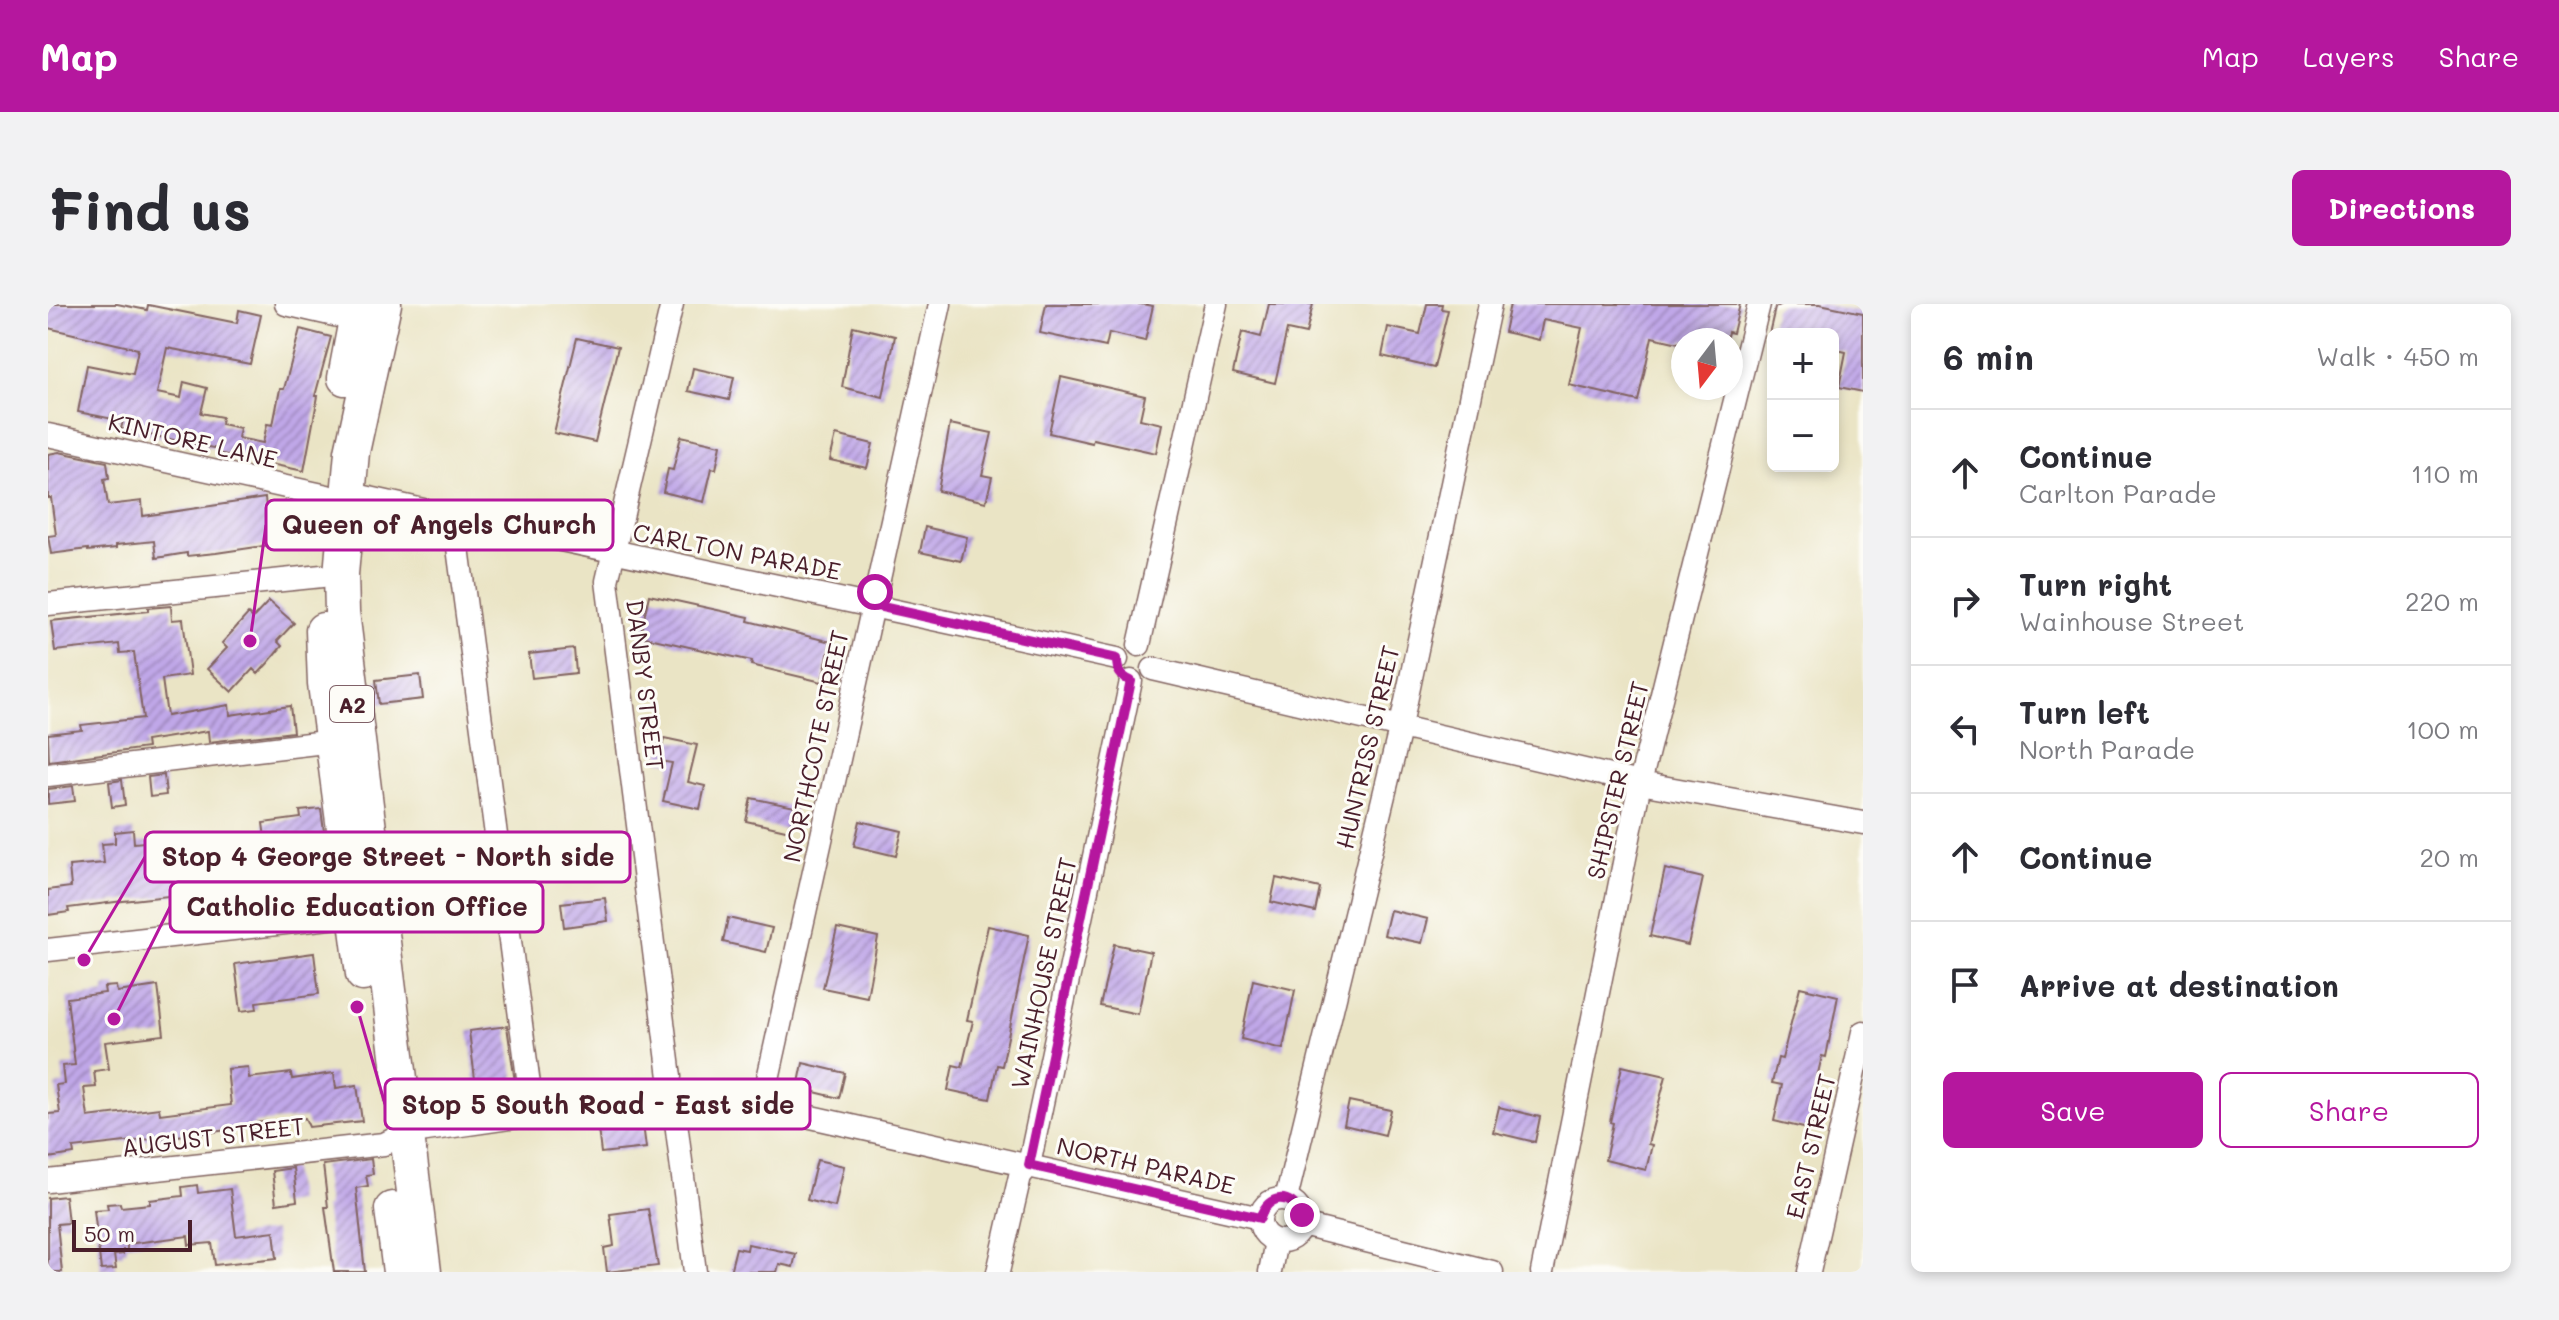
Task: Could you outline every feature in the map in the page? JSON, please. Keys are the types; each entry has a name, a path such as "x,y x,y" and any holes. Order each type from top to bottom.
{"highway":[{"name":"A2","path":"366,914 333,741 323,655 322,576 370,313"},
{"name":"A2","path":"337,495 342,612 366,914 395,1138 424,1272"},
{"name":"A2","path":"395,1138 400,1272"}],"street":[{"path":"286,304 370,313"},
{"name":"DANBY STREET","path":"670,1077 607,581 672,304"},
{"name":"NORTHCOTE STREET","path":"762,1106 940,304"},
{"path":"1139,645 1216,304"},
{"name":"HUNTRISS STREET","path":"1286,1199 1401,725 1490,304"},
{"name":"SHIPSTER STREET","path":"1542,1272 1640,783 1759,304"},
{"name":"KINTORE LANE","path":"48,435 337,495"},
{"name":"CARLTON PARADE","path":"337,495 873,605 1117,659"},
{"path":"454,517 533,1115"},
{"path":"48,604 322,576"},
{"path":"1139,645 1148,650 1153,659 1153,669 1148,677 1131,681 1122,677 1117,668 1117,659 1121,651 1139,645"},
{"path":"1153,669 1640,783 1863,823"},
{"name":"WAINHOUSE STREET","path":"998,1272 1020,1176 1029,1165 1131,681"},
{"path":"48,775 333,741"},
{"path":"48,950 366,914"},
{"name":"EAST STREET","path":"1809,1272 1863,1032"},
{"path":"670,1077 683,1080 689,1086 691,1095 689,1105 675,1114 663,1111 655,1097 658,1084 670,1077"},
{"name":"NORTH PARADE","path":"691,1095 762,1106 1260,1218"},
{"path":"395,1138 655,1097"},
{"path":"675,1114 695,1272"},
{"name":"AUGUST STREET","path":"48,1181 395,1138"},
{"path":"1286,1199 1296,1205 1302,1215 1302,1225 1299,1233 1290,1240 1276,1241 1261,1228 1260,1218 1264,1208 1274,1200 1286,1199"},
{"path":"1302,1225 1492,1272"},
{"path":"1270,1272 1276,1241"}],"building":[{"path":"48,304 117,304 147,310 148,305 237,323 239,310 261,315 250,364 167,348 157,393 181,398 184,382 207,388 201,413 222,417 221,424 240,428 238,438 263,443 267,424 273,425 280,389 284,389 300,329 331,337 315,396 318,396 304,471 121,429 123,421 78,412 87,365 133,374 138,349 48,328"},
{"path":"1046,304 1153,306 1145,341 1109,333 1106,347 1040,333"},
{"path":"1269,304 1313,304 1306,334 1287,330 1275,383 1233,373 1242,332 1261,337"},
{"path":"1427,304 1442,304 1441,309 1448,310 1434,368 1382,356 1388,327 1420,334"},
{"path":"1510,304 1740,304 1734,328 1671,328 1671,341 1652,337 1638,401 1569,385 1582,328 1543,320 1539,340 1504,332"},
{"path":"1782,304 1820,304 1863,313 1863,392 1839,387 1846,352 1839,350 1839,328 1770,328 1775,308"},
{"path":"853,326 895,336 883,397 842,387"},
{"path":"577,338 618,347 595,442 554,433"},
{"path":"693,368 734,377 729,400 688,391"},
{"path":"1061,377 1145,396 1140,419 1162,424 1156,453 1049,433"},
{"path":"950,424 992,433 982,475 992,477 986,502 938,491"},
{"path":"836,435 873,444 867,468 830,460"},
{"path":"681,436 721,445 704,502 663,492 668,469 673,470"},
{"path":"59,452 107,462 109,478 104,479 108,505 142,501 143,516 265,498 270,545 156,558 154,541 51,554 48,536 56,535 51,498 48,498 48,454"},
{"path":"925,527 967,537 961,561 920,552"},
{"path":"649,595 749,617 748,621 831,642 822,682 751,665 752,661 640,636"},
{"path":"269,601 294,623 277,641 282,646 268,663 258,674 253,669 232,692 207,669 227,648 222,643 248,614 253,618"},
{"path":"171,606 172,620 183,619 190,675 162,679 167,716 229,705 230,715 290,706 293,732 209,742 208,731 146,741 147,748 49,761 48,734 82,730 81,725 143,718 134,652 120,653 119,644 55,651 51,621"},
{"path":"574,649 576,673 532,678 529,654"},
{"path":"420,675 423,699 379,704 376,680"},
{"path":"664,738 697,745 688,782 705,786 700,809 663,801 672,763 659,761"},
{"path":"164,775 166,795 150,797 148,777"},
{"path":"122,780 125,805 112,807 109,782"},
{"path":"73,786 75,801 48,804 48,789"},
{"path":"751,798 795,807 790,831 746,821"},
{"path":"321,809 332,892 244,900 240,863 268,860 263,823 301,818 300,811"},
{"path":"860,821 902,831 896,856 854,846"},
{"path":"133,830 134,843 167,840 169,849 207,844 213,894 186,897 186,894 68,908 69,912 48,915 48,890 71,887 69,866 104,863 102,844 115,843 115,832"},
{"path":"1665,869 1703,878 1688,945 1650,936"},
{"path":"1276,878 1320,888 1315,912 1271,902"},
{"path":"605,898 608,921 564,927 561,903"},
{"path":"1390,910 1428,919 1422,943 1384,935"},
{"path":"728,918 772,928 766,952 723,942"},
{"path":"988,926 1029,935 1002,1066 997,1065 990,1099 948,1090 953,1065 962,1067 973,1021 967,1020"},
{"path":"837,928 878,937 867,997 823,988"},
{"path":"1114,944 1151,952 1138,1014 1100,1006"},
{"path":"314,953 319,994 256,1002 257,1009 241,1011 235,964"},
{"path":"1253,980 1295,990 1283,1049 1241,1039"},
{"path":"116,986 117,992 158,986 164,1035 105,1042 109,1069 94,1071 96,1087 84,1088 88,1117 159,1108 160,1114 231,1105 227,1069 248,1067 249,1078 291,1073 292,1079 334,1073 336,1088 357,1085 362,1121 309,1127 305,1118 254,1123 254,1127 73,1148 74,1154 48,1158 48,1114 60,1113 56,1085 64,1084 62,1066 75,1065 67,998 105,993 104,987"},
{"path":"1800,987 1838,996 1826,1057 1822,1056 1811,1104 1817,1105 1812,1130 1774,1121 1782,1085 1772,1083 1778,1058 1782,1059"},
{"path":"507,1026 515,1082 476,1087 469,1031"},
{"path":"803,1063 845,1073 839,1098 798,1088"},
{"path":"1622,1066 1666,1076 1648,1144 1652,1145 1646,1170 1605,1160"},
{"path":"1349,1101 1391,1110 1385,1135 1344,1125"},
{"path":"1499,1107 1540,1117 1535,1142 1493,1132"},
{"path":"643,1124 646,1148 601,1153 598,1129"},
{"path":"371,1159 373,1174 366,1175 368,1186 356,1188 365,1272 334,1272 323,1165"},
{"path":"817,1160 844,1166 835,1207 807,1200"},
{"path":"293,1168 297,1201 276,1204 272,1171"},
{"path":"197,1185 198,1193 230,1189 236,1236 274,1231 277,1258 215,1265 212,1243 189,1245 188,1236 127,1244 123,1254 114,1255 116,1269 101,1270 94,1210 108,1209 107,1204 120,1203 121,1207 150,1204 150,1200 183,1196 182,1187"},
{"path":"65,1196 68,1223 57,1224 62,1272 48,1272 48,1198"},
{"path":"648,1209 658,1266 607,1272 604,1248 614,1246 610,1214"},
{"path":"748,1244 796,1254 793,1267 779,1264 777,1272 730,1272 736,1248 747,1250"}],"place":[{"name":"Queen of Angels Church","path":"250,641"},
{"name":"Stop 4 George Street - North side","path":"84,960"},
{"name":"Stop 5 South Road - East side","path":"357,1007"},
{"name":"Catholic Education Office","path":"114,1019"}],"route":[{"path":"875,592 873,605 1117,659 1117,668 1122,677 1131,681 1029,1165 1260,1218 1264,1208 1274,1200 1286,1199 1296,1205 1302,1215"}]}
